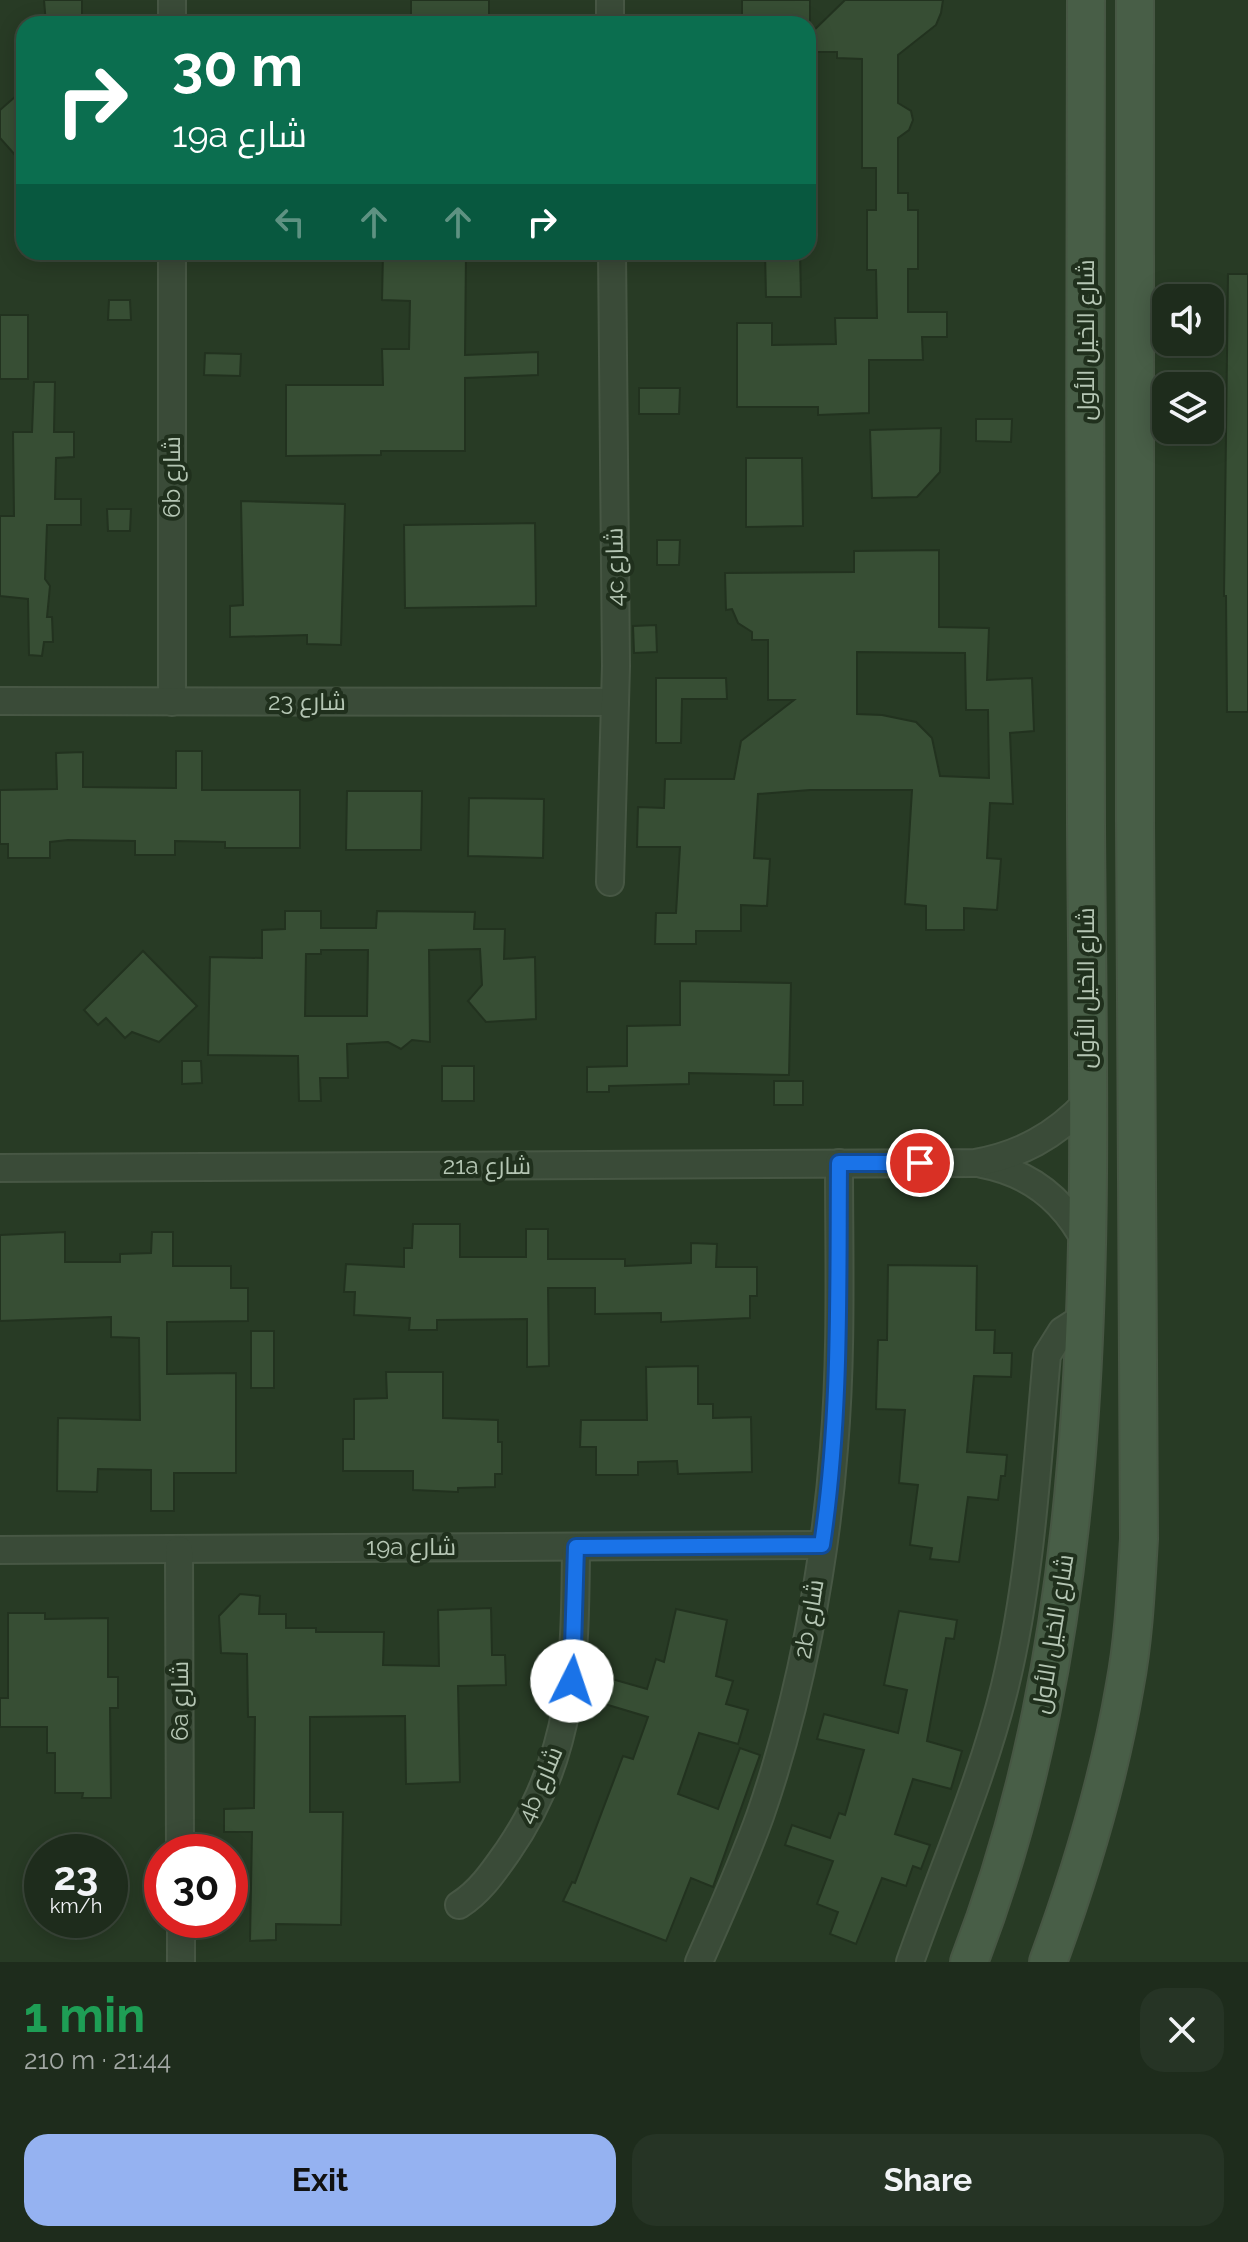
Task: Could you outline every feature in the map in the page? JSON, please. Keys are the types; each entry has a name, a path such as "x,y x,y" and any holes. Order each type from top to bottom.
{"main road":[{"name":"شارع الخيل الأول","path":"969,1962 1007,1853 1042,1714 1072,1518 1079,1451 1087,1102 1086,0"},
{"name":"شارع الخيل الأول","path":"1048,1962 1106,1777 1126,1683 1139,1539 1135,0"},
{"path":"1086,583 1095,603 1100,628 1103,767 1111,779 1119,781 1135,776"}],"street":[{"name":"6b شارع","path":"172,260 172,702"},
{"name":"4c شارع","path":"610,882 615,702 612,260"},
{"name":"شارع 23","path":"0,701 615,702"},
{"name":"21a شارع","path":"0,1168 975,1163 996,1159 1036,1143 1072,1118 1087,1102"},
{"name":"2b شارع","path":"699,1962 739,1871 777,1761 804,1648 829,1496 837,1402 839,1163"},
{"name":"21a شارع","path":"975,1163 1015,1173 1049,1194 1077,1225 1086,1243"},
{"path":"910,1962 985,1759 1005,1685 1030,1542 1047,1355 1062,1331 1084,1317"},
{"name":"19a شارع","path":"0,1550 822,1545"},
{"name":"4b شارع","path":"459,1905 472,1896 514,1841 532,1811 558,1748 572,1681 576,1547"},
{"name":"6a شارع","path":"179,1550 180,1834"},
{"path":"181,1938 181,1962"}],"building":[{"path":"44,0 82,0 82,16 45,16"},
{"path":"411,0 489,0 489,16 411,16"},
{"path":"742,0 810,0 810,16 742,16"},
{"path":"845,0 943,0 936,25 898,55 898,103 911,111 913,120 909,130 898,138 898,193 908,193 908,210 918,210 918,269 908,269 908,312 947,312 947,337 922,337 923,360 869,360 869,413 818,415 818,407 737,407 737,323 772,323 772,345 836,344 835,318 877,318 876,270 867,270 867,210 876,210 876,168 862,168 862,59 837,58 837,52 816,52 816,28"},
{"path":"16,96 16,156 0,138 0,110"},
{"path":"383,260 466,260 465,355 538,352 538,375 465,378 465,451 286,456 286,385 383,385 382,349 409,349 410,301 382,300"},
{"path":"765,260 800,260 801,297 766,297"},
{"path":"1228,274 1248,274 1248,712 1227,712 1224,596"},
{"path":"109,300 130,300 131,320 108,320"},
{"path":"0,315 28,315 28,379 0,379"},
{"path":"205,353 241,354 240,376 204,375"},
{"path":"34,382 55,382 54,432 74,432 74,457 56,458 55,499 81,499 81,525 47,525 45,579 50,586 47,617 52,617 53,642 44,642 42,656 29,655 28,599 0,596 0,516 14,516 13,432 32,432"},
{"path":"639,388 680,388 679,414 639,414"},
{"path":"976,419 1012,419 1011,442 976,441"},
{"path":"941,428 940,472 917,497 872,498 870,430"},
{"path":"746,458 802,458 803,526 746,527"},
{"path":"241,501 345,504 341,645 307,644 307,635 230,637 230,606 243,605"},
{"path":"107,509 131,509 130,531 108,531"},
{"path":"535,523 536,606 405,608 404,525"},
{"path":"657,540 680,540 679,565 657,565"},
{"path":"939,550 939,627 989,628 987,680 1032,678 1034,731 1010,733 1013,804 990,803 987,858 1001,859 997,910 964,908 964,930 926,930 926,906 905,904 912,790 810,790 758,794 754,858 770,859 767,906 741,905 741,931 696,931 696,944 655,944 656,913 676,913 680,847 637,847 638,807 664,808 665,779 734,779 741,741 794,700 768,700 768,640 752,640 752,632 738,623 732,609 726,610 725,573 854,572 854,551","holes":["857,652 965,653 966,710 988,710 989,778 940,776 932,738 916,722 857,714"]},
{"path":"656,625 657,652 634,653 633,626"},
{"path":"656,678 726,678 727,699 682,699 681,743 656,743"},
{"path":"176,751 202,751 202,790 300,790 300,848 225,848 225,842 175,841 175,855 135,855 135,841 68,840 50,842 50,858 8,858 8,844 0,844 0,790 57,789 56,753 83,752 83,787 176,788"},
{"path":"347,791 422,791 421,850 346,850"},
{"path":"469,798 544,799 543,858 468,856"},
{"path":"285,911 321,911 321,928 376,928 377,911 475,912 474,929 505,929 504,959 535,957 536,1019 486,1022 468,1001 482,985 480,949 429,950 430,1042 412,1040 401,1049 388,1042 347,1044 348,1078 320,1078 321,1101 299,1101 298,1056 208,1055 210,957 262,958 262,930 285,929","holes":["321,950 368,950 367,1016 305,1016 306,954 321,954"]},
{"path":"143,951 197,1006 159,1042 132,1032 125,1038 106,1018 98,1025 84,1010"},
{"path":"680,981 791,983 789,1075 689,1073 689,1084 609,1086 609,1092 587,1092 587,1067 627,1066 627,1026 680,1025"},
{"path":"182,1061 201,1061 202,1083 182,1084"},
{"path":"442,1066 474,1066 474,1101 442,1101"},
{"path":"774,1081 803,1081 803,1105 774,1105"},
{"path":"413,1224 460,1224 460,1257 526,1257 526,1229 548,1229 548,1259 625,1259 625,1266 691,1263 691,1243 717,1244 716,1267 757,1267 757,1296 750,1296 750,1318 661,1322 661,1313 595,1314 595,1288 548,1288 549,1366 527,1367 527,1319 437,1320 437,1330 409,1330 410,1318 354,1315 355,1292 344,1292 346,1264 404,1267 404,1248 412,1248"},
{"path":"65,1232 65,1262 120,1262 120,1254 151,1253 152,1232 173,1232 173,1266 231,1266 231,1288 248,1288 248,1321 167,1322 167,1374 236,1373 236,1473 174,1473 174,1511 151,1511 151,1470 98,1469 97,1492 57,1491 58,1418 140,1420 139,1338 111,1337 111,1317 0,1321 0,1235"},
{"path":"888,1265 977,1266 976,1330 995,1330 994,1353 1012,1353 1011,1377 974,1376 967,1452 1007,1455 998,1500 968,1497 959,1562 930,1559 932,1548 910,1545 918,1485 899,1483 905,1410 876,1409 878,1340 887,1340"},
{"path":"251,1331 274,1331 274,1388 251,1388"},
{"path":"698,1366 698,1404 713,1404 713,1418 751,1417 752,1472 678,1474 677,1461 638,1462 638,1475 596,1475 596,1447 580,1447 581,1420 647,1420 646,1367"},
{"path":"386,1372 443,1372 443,1418 498,1420 502,1474 495,1474 495,1487 458,1488 458,1492 413,1490 413,1471 343,1471 343,1439 354,1439 354,1399 387,1398"},
{"path":"240,1594 260,1596 259,1614 286,1614 286,1628 316,1628 316,1632 384,1632 383,1665 439,1666 438,1610 491,1608 492,1655 505,1655 506,1685 458,1686 460,1782 406,1784 405,1716 310,1717 310,1812 343,1812 341,1925 276,1924 276,1940 250,1941 252,1832 224,1832 224,1809 254,1808 255,1717 248,1717 247,1654 221,1653 219,1616"},
{"path":"676,1609 727,1620 716,1676 733,1681 726,1704 748,1710 738,1744 699,1733 678,1794 718,1809 740,1748 760,1755 713,1887 691,1878 666,1941 563,1901 572,1882 575,1883 623,1756 633,1759 648,1717 598,1702 605,1677 647,1689 656,1659 664,1662"},
{"path":"899,1611 957,1620 954,1639 946,1638 927,1741 962,1751 951,1789 913,1779 895,1834 930,1845 921,1869 913,1866 906,1886 882,1878 856,1944 830,1934 838,1912 817,1904 833,1861 785,1845 792,1825 830,1838 839,1813 845,1815 864,1750 817,1739 824,1714 898,1733 907,1690 884,1685"},
{"path":"8,1613 45,1613 45,1619 108,1618 108,1677 118,1677 118,1708 110,1708 111,1798 82,1798 83,1793 55,1793 55,1753 47,1753 47,1727 0,1727 0,1698 8,1698"}],"route":[{"path":"572,1681 576,1547 822,1545 837,1402 839,1163 920,1163"}]}
